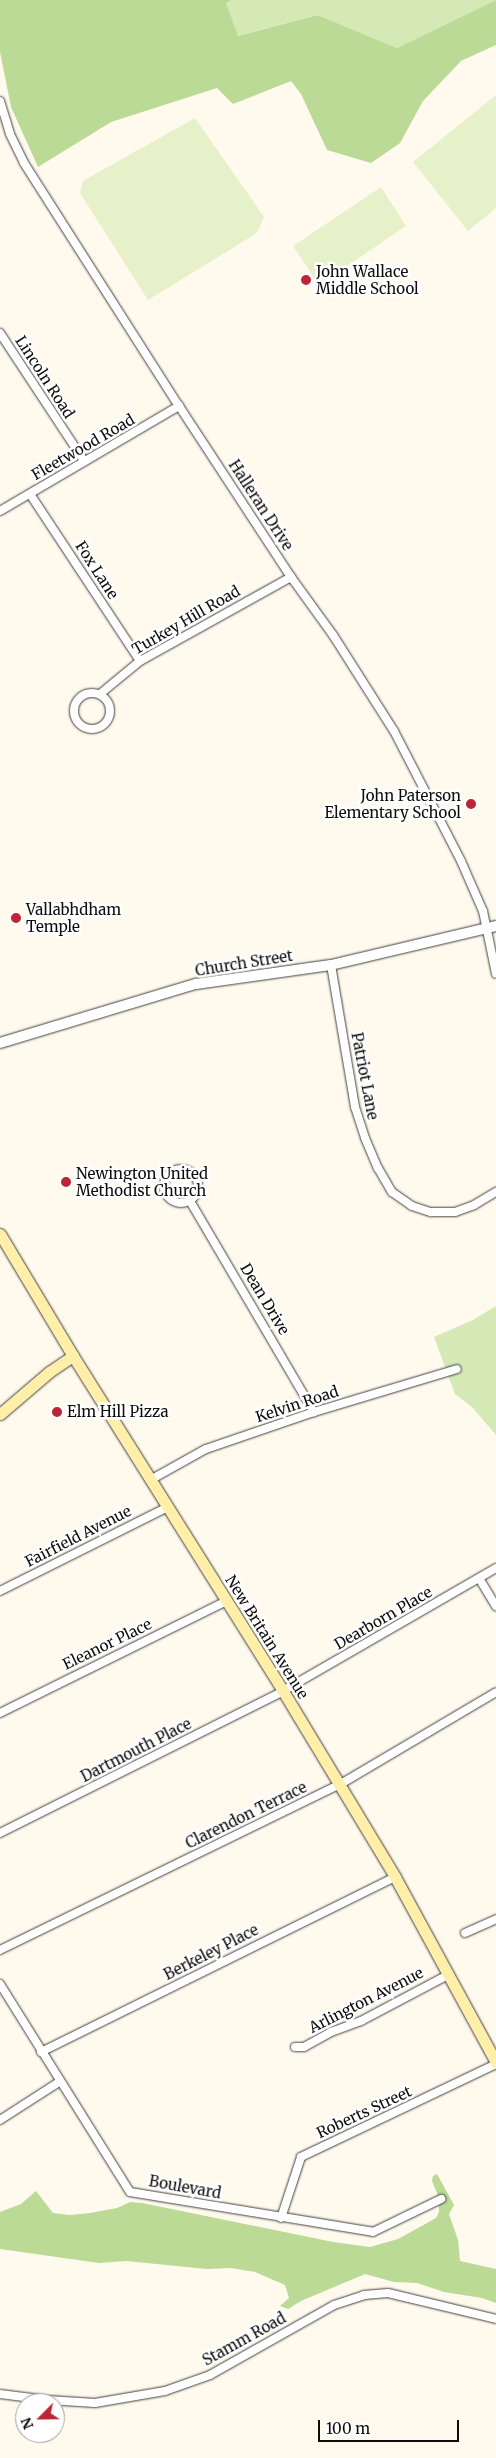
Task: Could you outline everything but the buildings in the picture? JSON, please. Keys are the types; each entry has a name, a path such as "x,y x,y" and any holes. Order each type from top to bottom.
{"main road":[{"name":"New Britain Avenue","path":"0,1234 73,1356 152,1479 283,1691 394,1877 448,1975 492,2045 496,2063"},
{"path":"0,1414 49,1372 73,1356"}],"street":[{"name":"Halleran Drive","path":"0,101 10,134 24,163 179,406 394,731 461,861 491,928"},
{"name":"Lincoln Road","path":"0,333 84,461"},
{"name":"Fleetwood Road","path":"0,511 179,406"},
{"name":"Fox Lane","path":"30,494 140,661"},
{"name":"Turkey Hill Road","path":"100,694 140,661 291,577"},
{"name":"Turkey Hill Road","path":"94,692 100,694 105,698 110,709 107,720 98,728 86,728 80,725 74,715 74,703 82,694 94,692"},
{"name":"Church Street","path":"0,1043 196,984 331,965 491,928"},
{"path":"491,928 496,974"},
{"name":"Patriot Lane","path":"331,965 355,1107 364,1138 392,1192 412,1206 431,1212 455,1212 474,1205 496,1192"},
{"path":"188,1170 196,1178 198,1189 190,1201 177,1203 168,1197 164,1186 165,1180 172,1172 188,1170"},
{"name":"Dean Drive","path":"190,1201 314,1412"},
{"name":"Kelvin Road","path":"152,1479 206,1450 314,1412 457,1369"},
{"name":"Fairfield Avenue","path":"0,1591 168,1507"},
{"name":"Dearborn Place","path":"283,1691 496,1568"},
{"path":"479,1578 496,1606"},
{"name":"Eleanor Place","path":"0,1713 226,1601"},
{"name":"Dartmouth Place","path":"0,1833 283,1691"},
{"name":"Clarendon Terrace","path":"0,1950 339,1785 496,1692"},
{"name":"Berkeley Place","path":"41,2052 394,1877"},
{"path":"465,1933 496,1919"},
{"name":"Arlington Avenue","path":"295,2047 305,2046 361,2020 448,1975"},
{"name":"Boulevard","path":"0,1984 59,2082 130,2192 373,2232 441,2199"},
{"name":"Roberts Street","path":"281,2218 301,2157 496,2063"},
{"path":"0,2120 59,2082"},
{"name":"Stamm Road","path":"0,2394 95,2403 164,2391 210,2375 334,2304 364,2295 388,2293 496,2319"}],"green space":[{"path":"0,0 232,0 226,3 238,36 318,15 397,48 496,0 496,45 461,61 423,101 400,143 371,163 327,150 301,94 291,81 233,104 217,88 111,122 38,167 11,107 0,52"},
{"path":"232,0 496,0 397,48 318,15 237,36 226,3"},
{"path":"496,95 496,208 468,231 413,162"},
{"path":"195,118 264,217 257,233 148,300 80,193 83,181"},
{"path":"381,187 406,226 319,285 293,246"},
{"path":"496,1306 496,1435 472,1407 455,1394 434,1337 473,1320"},
{"path":"437,2174 454,2205 449,2214 458,2240 460,2261 496,2269 496,2303 482,2298 444,2292 417,2283 394,2282 365,2274 301,2301 288,2309 280,2306 289,2298 285,2285 255,2272 231,2268 207,2269 126,2261 99,2263 0,2249 0,2212 21,2204 36,2191 53,2213 70,2215 90,2213 117,2208 130,2202 142,2203 333,2242 370,2247 398,2239 436,2218 439,2212 439,2198 432,2181 433,2176"}],"place":[{"name":"John Wallace Middle School","path":"306,280"},
{"name":"John Paterson Elementary School","path":"471,804"},
{"name":"Vallabhdham Temple","path":"16,918"},
{"name":"Newington United Methodist Church","path":"66,1182"},
{"name":"Elm Hill Pizza","path":"57,1412"}]}
